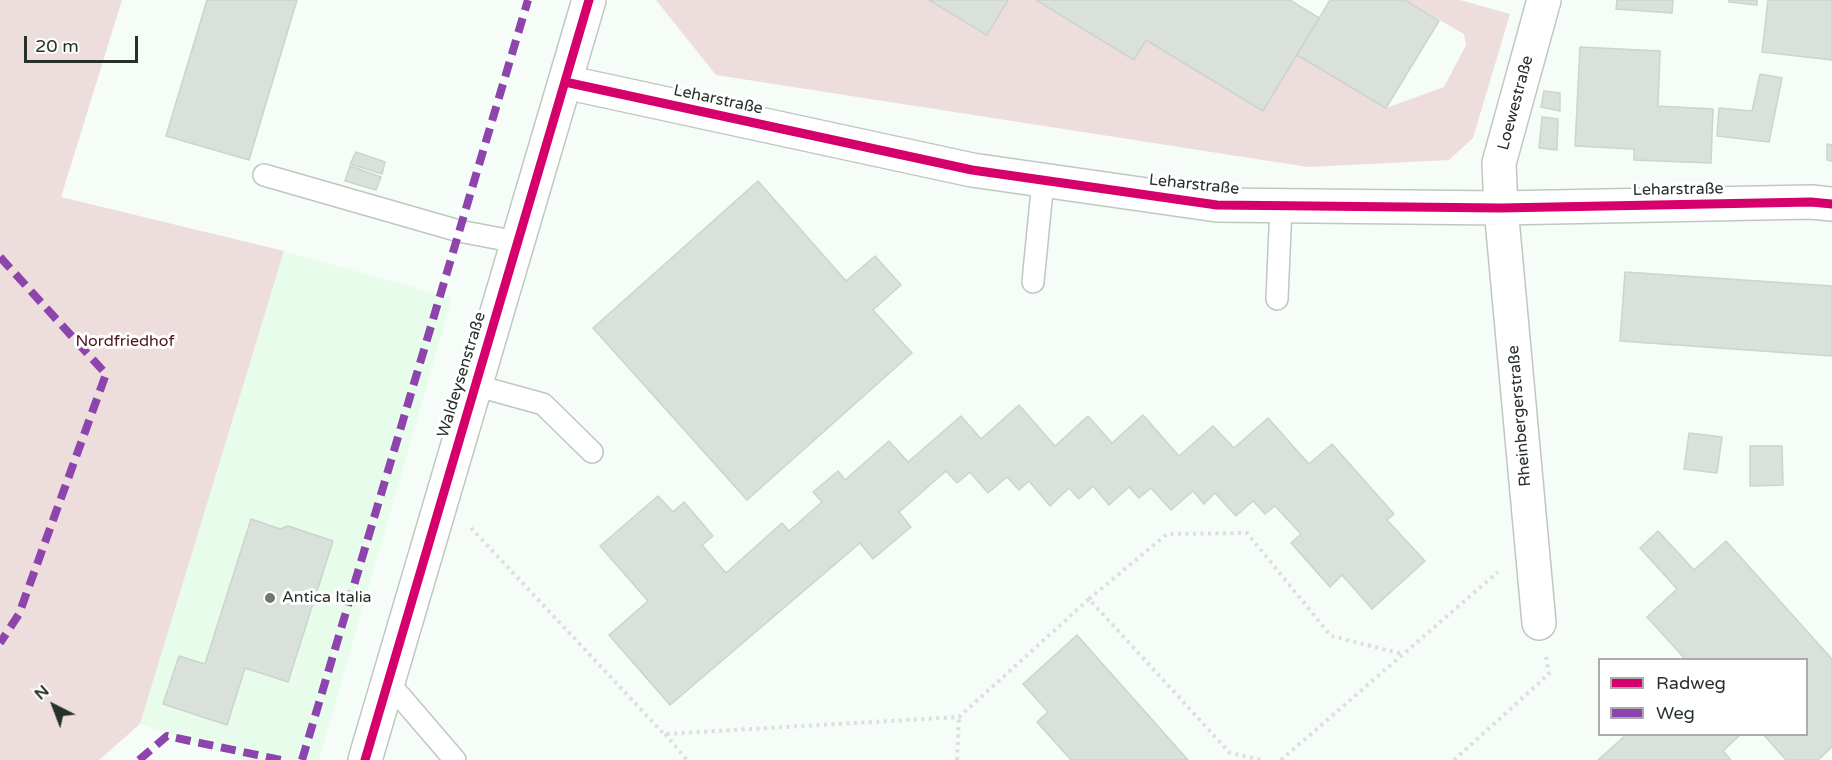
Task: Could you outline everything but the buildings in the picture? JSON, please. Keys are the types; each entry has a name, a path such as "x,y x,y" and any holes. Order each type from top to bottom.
{"street":[{"name":"Waldeysenstraße","path":"365,760 589,0"},
{"name":"Loewestraße","path":"1501,208 1500,163 1544,0"},
{"name":"Leharstraße","path":"565,82 972,170 1216,205 1501,208 1811,202 1832,204"},
{"name":"Rheinbergerstraße","path":"1501,208 1539,624"}],"lane":[{"path":"264,175 459,231 517,242"},
{"path":"1033,282 1044,180"},
{"path":"1277,298 1281,206"},
{"path":"474,386 543,404 592,452"},
{"path":"387,681 455,760"}],"path":[{"path":"442,497 687,760"},
{"path":"664,734 959,717 1089,599 1167,534 1247,533 1331,636 1403,654"},
{"path":"1281,760 1532,542"},
{"path":"1089,599 1230,753 1262,760"},
{"path":"1454,760 1549,674 1539,624"},
{"path":"957,760 959,717"}],"shaded area":[{"path":"284,251 452,298 319,760 245,760 140,724"}],"green space":[{"name":"Nordfriedhof","path":"0,0 122,0 61,197 284,251 140,724 99,760 0,760"},
{"path":"656,0 929,0 987,35 1008,0 1036,0 1134,59 1146,40 1263,111 1297,55 1386,108 1444,87 1466,45 1464,34 1405,0 1460,0 1510,14 1473,138 1449,160 1308,167 716,75"}],"marked path":[{"path":"302,760 528,0"},
{"path":"0,257 106,374 19,614 0,643"},
{"path":"139,760 167,736 281,760"}],"cycle path":[{"path":"365,760 589,0"},
{"path":"565,82 972,170 1217,205 1501,208 1811,202 1832,204"}],"place":[{"name":"Antica Italia","path":"270,598"}]}
